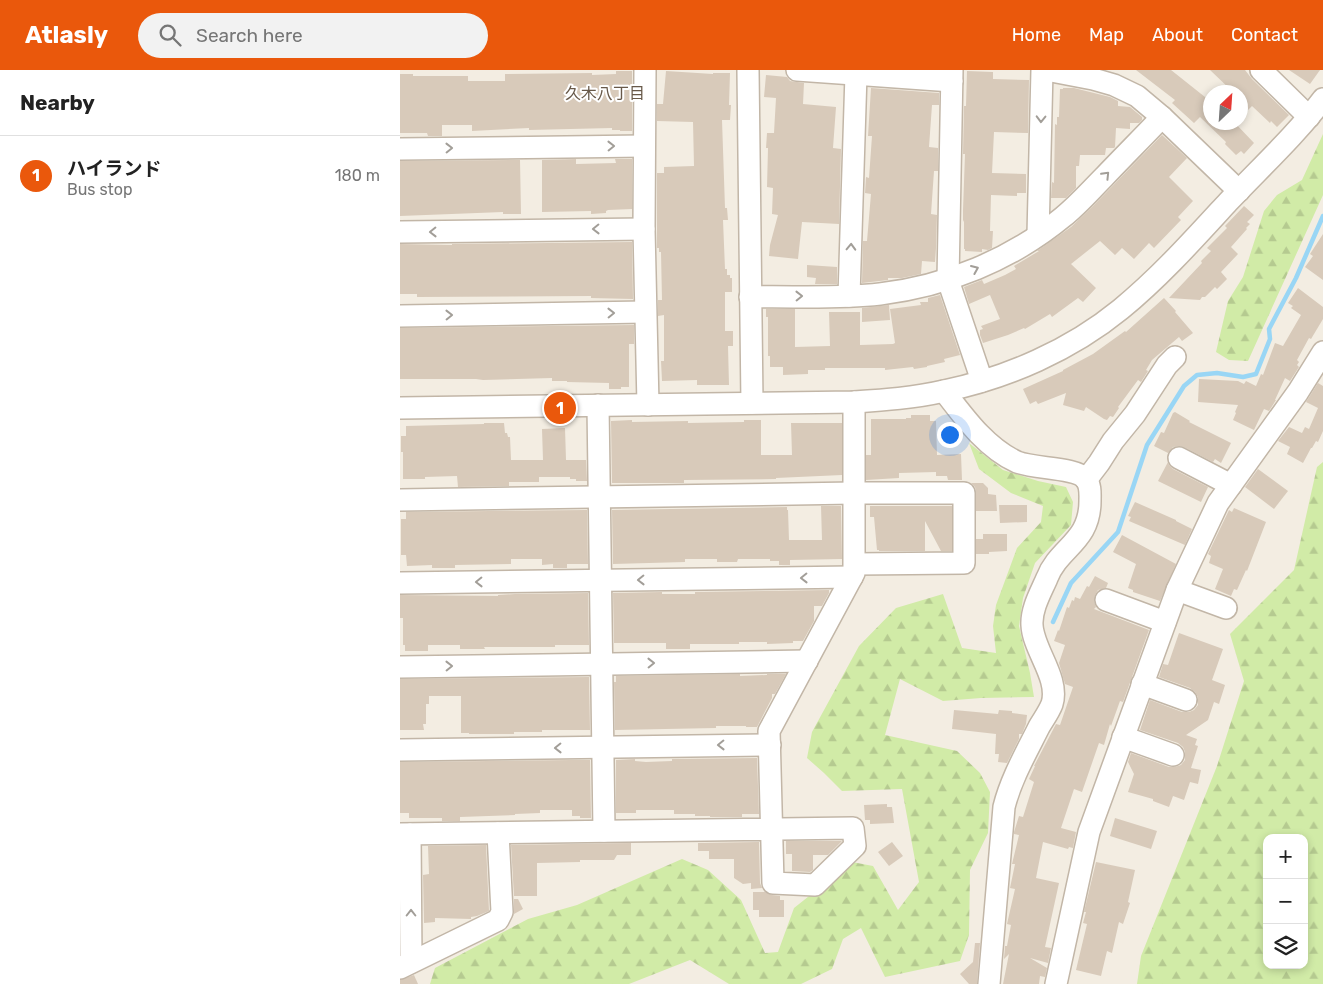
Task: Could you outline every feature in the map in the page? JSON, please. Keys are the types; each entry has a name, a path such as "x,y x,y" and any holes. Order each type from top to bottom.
{"street":[{"path":"645,70 644,229 648,405"},
{"path":"748,70 752,403"},
{"path":"797,70 856,74 952,75 948,280 982,381"},
{"path":"1038,235 1044,70 1093,79 1114,85 1137,96 1162,116 1239,191"},
{"path":"1261,70 1309,117"},
{"path":"850,296 856,74"},
{"path":"400,408 854,402 944,392 982,381 1022,367 1054,352 1089,332 1120,310 1156,279 1309,117 1323,99"},
{"path":"750,297 878,294 948,280 978,268 1009,254 1063,217 1162,116"},
{"path":"400,149 644,146"},
{"path":"400,232 644,229"},
{"path":"400,316 645,312"},
{"path":"1056,984 1089,832 1176,590 1218,502 1298,392 1323,352"},
{"path":"1086,480 1113,441 1135,414 1167,365 1175,357"},
{"path":"944,392 984,438 1005,455 1031,466 1071,471 1086,480 1090,489 1090,510 1086,526 1081,535 1050,570 1033,613 1032,626 1053,688 1052,704 1008,791 1004,807 990,984"},
{"path":"498,832 502,912 498,920 406,965 405,834 498,832 771,828 769,732 854,571 854,402"},
{"path":"598,405 604,831"},
{"path":"1179,458 1231,485"},
{"path":"400,500 964,493 964,563 854,571 600,581 400,583"},
{"path":"1176,590 1226,608"},
{"path":"1106,600 1165,622"},
{"path":"400,666 807,661"},
{"path":"1142,684 1186,700"},
{"path":"1123,737 1173,755"},
{"path":"400,750 770,745"}],"green space":[{"path":"1323,134 1323,195 1248,361 1229,360 1216,352 1228,301 1243,277 1264,211 1277,195 1302,180"},
{"path":"969,443 1003,470 1038,481 1066,487 1073,502 1071,525 1035,563 1023,598 1019,626 1034,697 943,701 900,679 885,735 957,751 980,773 990,792 988,833 970,870 969,935 960,961 885,977 861,928 843,939 832,969 801,984 729,984 690,960 629,984 430,984 435,968 528,919 577,905 682,859 708,870 741,900 765,953 778,952 794,908 852,862 873,866 898,910 919,882 902,789 842,791 807,758 812,732 859,646 896,608 943,594 962,648 996,653 993,626 996,605 1017,548 1041,522 1043,506 1011,493 979,469"},
{"path":"1323,462 1323,984 1137,984 1141,956 1217,766 1244,681 1230,634 1294,570 1317,467"}],"building":[{"path":"1136,70 1171,70 1203,95 1203,120 1200,117 1194,123 1172,103 1175,100"},
{"path":"1210,70 1245,70 1289,115 1277,127 1252,106 1248,110 1248,85 1226,85"},
{"path":"1289,70 1320,70 1310,84"},
{"path":"616,71 632,71 632,131 612,130 612,128 529,130 529,128 472,131 472,125 442,125 442,136 428,136 427,133 400,133 400,74 413,74 413,76 468,76 468,81 505,81 505,74 592,73 592,75 616,74"},
{"path":"666,71 713,74 730,73 730,120 722,120 725,208 727,208 728,220 723,220 725,269 727,269 727,275 730,275 730,278 732,278 732,292 725,292 725,331 733,331 733,346 728,346 729,385 697,385 697,380 662,381 661,361 664,361 664,315 658,316 658,300 662,300 661,252 657,248 657,173 664,173 664,167 694,166 693,122 657,121 657,104 663,104"},
{"path":"967,71 993,72 993,79 1029,80 1028,133 994,132 992,173 1026,174 1026,193 1017,193 1017,196 991,195 990,231 993,231 992,248 988,250 982,249 982,252 965,251 964,249 965,154 963,154"},
{"path":"766,75 787,77 790,81 804,83 803,104 836,107 833,148 841,149 839,224 802,222 798,259 769,256 778,215 772,214 773,188 767,187 767,133 774,133 776,98 764,97"},
{"path":"871,88 939,93 939,105 932,105 929,147 938,148 938,171 934,171 931,214 937,215 936,248 935,262 922,261 921,274 862,283 863,241 867,241 871,194 865,193 866,177 869,178 872,136 868,136"},
{"path":"1074,88 1110,97 1118,101 1118,106 1130,107 1142,117 1142,120 1139,123 1130,123 1130,129 1116,128 1115,147 1106,148 1105,155 1080,155 1079,166 1076,166 1076,188 1066,198 1051,198 1052,182 1054,183 1055,124 1057,125 1057,117 1059,117 1060,89"},
{"path":"1214,130 1242,130 1254,143 1244,154 1241,151 1236,155 1225,144 1226,142"},
{"path":"1162,135 1187,158 1169,177 1193,201 1178,217 1181,220 1154,248 1149,243 1134,259 1122,248 1115,255 1100,241 1071,264 1096,288 1083,302 1078,298 1052,317 1050,314 1025,329 983,343 980,335 980,330 983,329 981,326 1000,319 990,295 969,304 964,287 982,280 984,284 1016,269 1014,266 1039,251 1037,251 1071,227"},
{"path":"576,159 576,164 616,163 615,159 632,159 632,209 608,210 606,213 591,214 591,211 542,212 542,160"},
{"path":"520,160 521,214 503,214 503,212 400,216 400,161"},
{"path":"1244,206 1254,215 1247,222 1250,224 1247,229 1231,247 1238,254 1221,272 1227,279 1217,289 1215,287 1200,300 1169,298 1202,263 1201,261 1211,251 1207,248 1227,228 1225,226"},
{"path":"1323,234 1323,280 1305,267 1313,256 1310,254"},
{"path":"632,242 633,299 591,298 591,296 417,297 417,294 400,294 400,244"},
{"path":"807,265 837,267 837,284 815,284 816,278 807,277"},
{"path":"1298,288 1323,307 1323,319 1311,339 1309,338 1297,360 1299,367 1290,381 1285,378 1276,400 1269,411 1264,409 1254,430 1233,420 1238,405 1198,402 1199,379 1238,381 1244,384 1246,381 1256,386 1261,374 1263,375 1275,343 1283,346 1301,315 1291,308 1293,306 1288,303"},
{"path":"940,295 960,355 944,359 945,362 914,369 913,367 885,370 885,368 825,368 825,370 808,370 808,374 783,375 783,367 770,367 766,309 795,309 795,347 830,346 829,312 860,312 860,345 893,344 895,343 890,309 921,305 920,302 928,302 928,298"},
{"path":"1164,298 1193,333 1182,341 1179,337 1152,360 1141,382 1138,380 1113,417 1110,416 1107,420 1086,407 1084,411 1063,405 1066,393 1038,404 1036,401 1030,404 1023,389 1063,371 1093,354 1126,332"},
{"path":"889,305 890,320 862,322 862,308"},
{"path":"634,325 634,344 629,344 629,387 621,387 621,389 609,389 609,383 552,381 552,378 483,380 400,379 400,328"},
{"path":"1318,383 1323,386 1323,431 1318,442 1316,441 1311,448 1303,463 1287,454 1290,447 1278,441 1289,427 1302,433 1305,427 1309,429 1318,408 1306,402"},
{"path":"1175,412 1189,422 1231,443 1221,463 1215,459 1213,462 1184,447 1173,447 1168,453 1154,446 1161,432 1164,433"},
{"path":"911,415 930,415 930,421 936,421 937,455 961,454 962,480 948,480 947,476 936,476 936,472 899,473 899,478 866,480 866,455 871,455 871,419 906,419 911,418"},
{"path":"632,420 632,422 688,421 688,423 761,420 761,455 792,455 791,423 842,423 842,475 776,479 684,480 684,483 612,483 611,421"},
{"path":"504,423 505,433 510,437 511,460 543,460 542,429 565,428 566,460 586,460 587,481 576,481 576,479 570,479 570,477 539,477 539,482 509,482 509,486 458,487 457,476 403,479 401,436 406,436 406,426"},
{"path":"1168,462 1173,469 1208,487 1201,502 1158,481"},
{"path":"1258,469 1288,491 1274,509 1245,487"},
{"path":"971,483 983,483 988,488 988,494 996,495 997,511 976,511 975,487"},
{"path":"1135,502 1192,529 1185,545 1129,521 1131,517 1128,516"},
{"path":"999,505 1027,505 1027,522 1000,523"},
{"path":"821,506 841,506 842,559 790,560 790,565 779,565 779,561 770,561 770,559 738,559 737,562 717,562 717,559 685,559 685,562 613,564 612,510 787,507 789,540 822,540"},
{"path":"870,506 952,506 952,551 941,551 925,521 925,551 877,550 874,517 870,517"},
{"path":"1234,508 1266,522 1247,571 1237,590 1234,589 1231,596 1215,589 1223,569 1209,563 1211,556 1208,554 1229,510 1232,512"},
{"path":"587,510 588,564 567,564 567,568 553,568 553,564 542,565 542,559 511,559 511,564 455,565 455,568 432,568 432,565 407,566 406,555 401,555 401,519 406,519 406,512"},
{"path":"983,534 1007,534 1007,551 976,554 976,539 983,539"},
{"path":"1122,535 1176,564 1160,601 1133,592 1133,590 1128,588 1136,564 1113,552"},
{"path":"1095,576 1108,583 1106,588 1098,590 1095,595 1094,602 1096,607 1094,609 1149,630 1123,702 1120,701 1111,726 1110,724 1104,745 1099,743 1082,792 1074,789 1061,828 1076,832 1073,848 1069,847 1068,849 1043,842 1036,878 1059,883 1045,947 1051,948 1048,963 1030,958 1047,968 1045,977 1040,976 1039,984 1003,984 1009,954 1004,959 1005,946 1007,946 1011,925 1007,924 1015,889 1010,888 1015,864 1012,864 1019,835 1014,834 1014,832 1019,816 1023,817 1034,782 1029,779 1034,766 1056,724 1060,725 1073,687 1065,684 1059,663 1065,645 1054,641 1067,607 1069,608 1075,597 1080,599"},
{"path":"829,590 822,606 814,606 814,621 803,641 767,644 767,642 739,642 739,644 690,644 690,649 666,649 666,643 614,643 613,593 662,592 662,594 695,594 695,592"},
{"path":"588,593 589,645 460,649 460,645 428,645 428,651 405,651 405,645 403,645 403,618 400,618 400,595 498,596"},
{"path":"1179,633 1223,649 1212,680 1225,685 1219,704 1214,702 1208,720 1186,735 1197,739 1195,745 1198,746 1191,768 1201,770 1198,784 1190,782 1184,800 1173,796 1169,807 1153,801 1153,799 1128,792 1134,774 1128,762 1131,753 1169,767 1181,765 1185,760 1183,747 1178,743 1140,730 1150,700 1182,712 1194,710 1198,705 1198,697 1190,688 1159,677 1163,664 1168,665"},
{"path":"740,674 740,676 786,674 775,694 772,694 772,698 757,727 716,726 716,728 615,730 614,682 616,682 616,676"},
{"path":"589,677 590,730 542,730 542,732 514,732 514,734 461,733 461,696 429,696 429,704 426,704 426,724 423,724 424,730 400,730 400,679"},
{"path":"954,710 998,714 999,710 1027,715 1022,734 1019,734 1019,739 1007,763 998,762 999,754 995,754 996,734 952,729"},
{"path":"757,758 759,814 742,814 742,817 710,817 695,816 695,814 674,814 674,810 636,810 636,813 616,813 616,760 635,759 635,761 646,762 672,761 672,759"},
{"path":"590,760 591,818 572,816 572,810 540,810 540,813 460,817 460,821 442,821 442,818 409,818 409,813 400,813 400,762"},
{"path":"887,804 887,807 892,807 894,823 870,824 870,820 865,820 864,805"},
{"path":"1115,818 1157,831 1151,849 1110,836"},
{"path":"786,841 842,841 828,855 813,855 813,870 810,872 792,871 792,854 786,854"},
{"path":"759,842 760,883 762,888 751,889 751,883 743,884 734,878 734,859 709,859 709,851 698,851 698,843"},
{"path":"892,842 903,856 889,866 878,852"},
{"path":"631,843 631,855 617,855 614,860 537,863 537,896 514,896 511,845"},
{"path":"486,845 489,911 471,917 471,919 435,918 435,922 424,923 423,875 429,874 428,846"},
{"path":"1096,862 1135,870 1128,902 1130,903 1123,924 1119,922 1112,953 1107,951 1101,976 1076,970 1087,924 1083,923 1086,912 1084,912"},
{"path":"753,892 765,892 780,896 780,900 784,900 784,917 759,917 759,910 753,910"},
{"path":"514,899 518,899 523,909 514,914"},
{"path":"975,943 980,943 977,984 969,984 960,974 973,962"},
{"path":"414,975 418,984 400,984 400,980"}],"waterway":[{"path":"1053,622 1071,583 1118,532 1147,445 1184,386 1197,375 1217,373 1243,377 1256,374 1270,339 1269,329 1296,278 1323,216"}],"place":[{"name":"ハイランド","path":"560,408"}],"district":[{"name":"久木八丁目","path":"605,93"}]}
